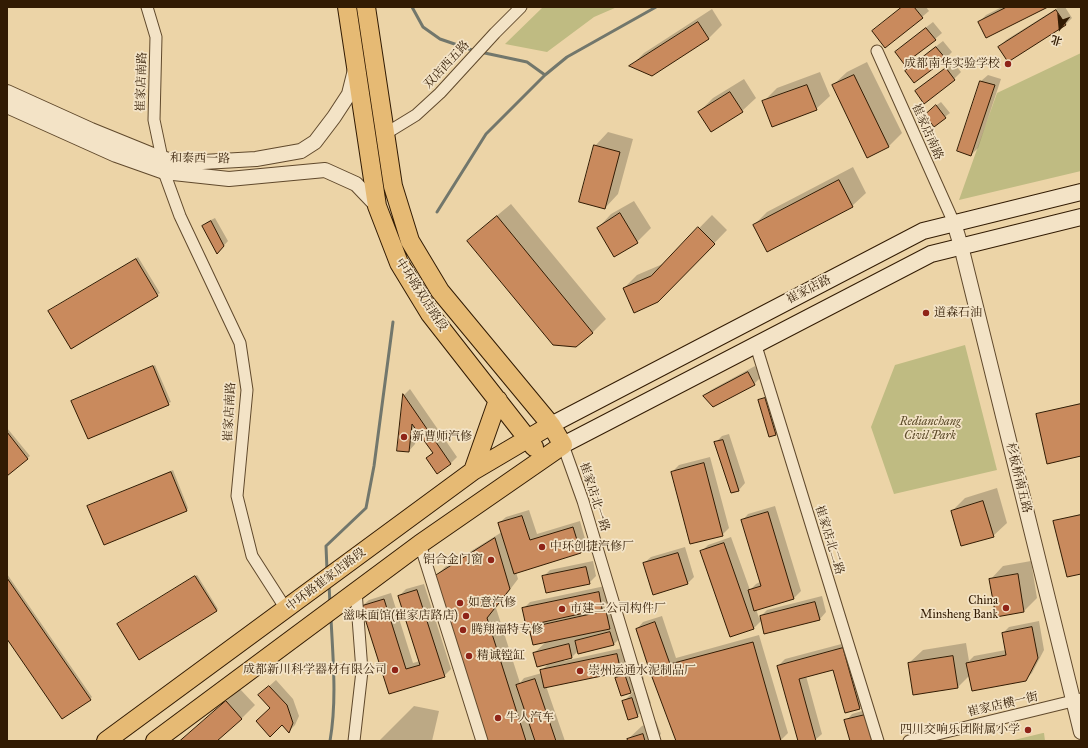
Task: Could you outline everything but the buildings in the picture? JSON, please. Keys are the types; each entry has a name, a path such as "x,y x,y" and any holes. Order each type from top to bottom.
{"main road":[{"name":"中环路双店路段","path":"347,7 367,149 377,206 399,263 430,314 528,437 543,459"},
{"name":"中环路双店路段","path":"366,7 393,186 410,241 440,290 551,424 563,445"},
{"name":"崔家店路","path":"551,424 923,231 1081,192"},
{"name":"崔家店路","path":"563,445 931,254 1081,217"},
{"path":"473,471 498,400"},
{"name":"中环路崔家店路段","path":"106,741 473,471 551,424"},
{"path":"155,741 420,544 563,445"}],"street":[{"name":"崔家店南路","path":"147,7 156,37 154,120 162,158"},
{"name":"双店西五路","path":"385,134 416,116 440,93 521,7"},
{"name":"崔家店南路","path":"876,52 954,223"},
{"name":"和泰西一路","path":"7,92 91,130 172,161 203,162 256,159 301,151 315,142 349,94 356,66"},
{"name":"和泰西一路","path":"7,106 116,155 164,172 229,179 325,170 356,184 377,206"},
{"name":"崔家店南路","path":"164,172 180,216 240,343 247,390 237,496 252,556 286,610"},
{"name":"杉板桥南五路","path":"954,223 1077,700 1081,732"},
{"name":"崔家店北二路","path":"756,346 878,741"},
{"name":"崔家店北一路","path":"563,445 582,501 655,741"},
{"path":"420,544 482,741"},
{"path":"353,593 362,671 354,741"},
{"name":"崔家店横一街","path":"909,741 1077,700"}],"green space":[{"path":"543,7 617,7 594,17 547,52 505,44"},
{"path":"1081,53 1081,171 959,200 997,93"},
{"name":"Redianchang Civil Park","path":"965,345 997,470 894,494 871,427 895,365"},
{"path":"1043,733 1045,741 1010,741"}],"waterway":[{"path":"412,7 423,27 440,39 475,51"},
{"path":"437,212 486,134 545,75 567,57 656,7"},
{"path":"480,52 527,62 545,75"},
{"path":"327,570 326,546 366,508 374,466 393,322"},
{"path":"329,585 330,604"},
{"path":"330,741 334,695 331,619"}],"place":[{"name":"成都南华实验学校","path":"1008,64"},
{"name":"道森石油","path":"926,313"},
{"name":"新曹师汽修","path":"404,437"},
{"name":"中环创捷汽修厂","path":"542,547"},
{"name":"铝合金门窗","path":"491,560"},
{"name":"如意汽修","path":"460,603"},
{"name":"China Minsheng Bank","path":"1006,608"},
{"name":"市建二公司构件厂","path":"562,609"},
{"name":"滋味面馆(崔家店路店)","path":"466,616"},
{"name":"腾翔福特专修","path":"463,630"},
{"name":"精诚镗缸","path":"469,656"},
{"name":"成都新川科学器材有限公司","path":"395,670"},
{"name":"崇州运通水泥制品厂","path":"580,671"},
{"name":"牛人汽车","path":"498,718"},
{"name":"四川交响乐团附属小学","path":"1028,730"}]}
